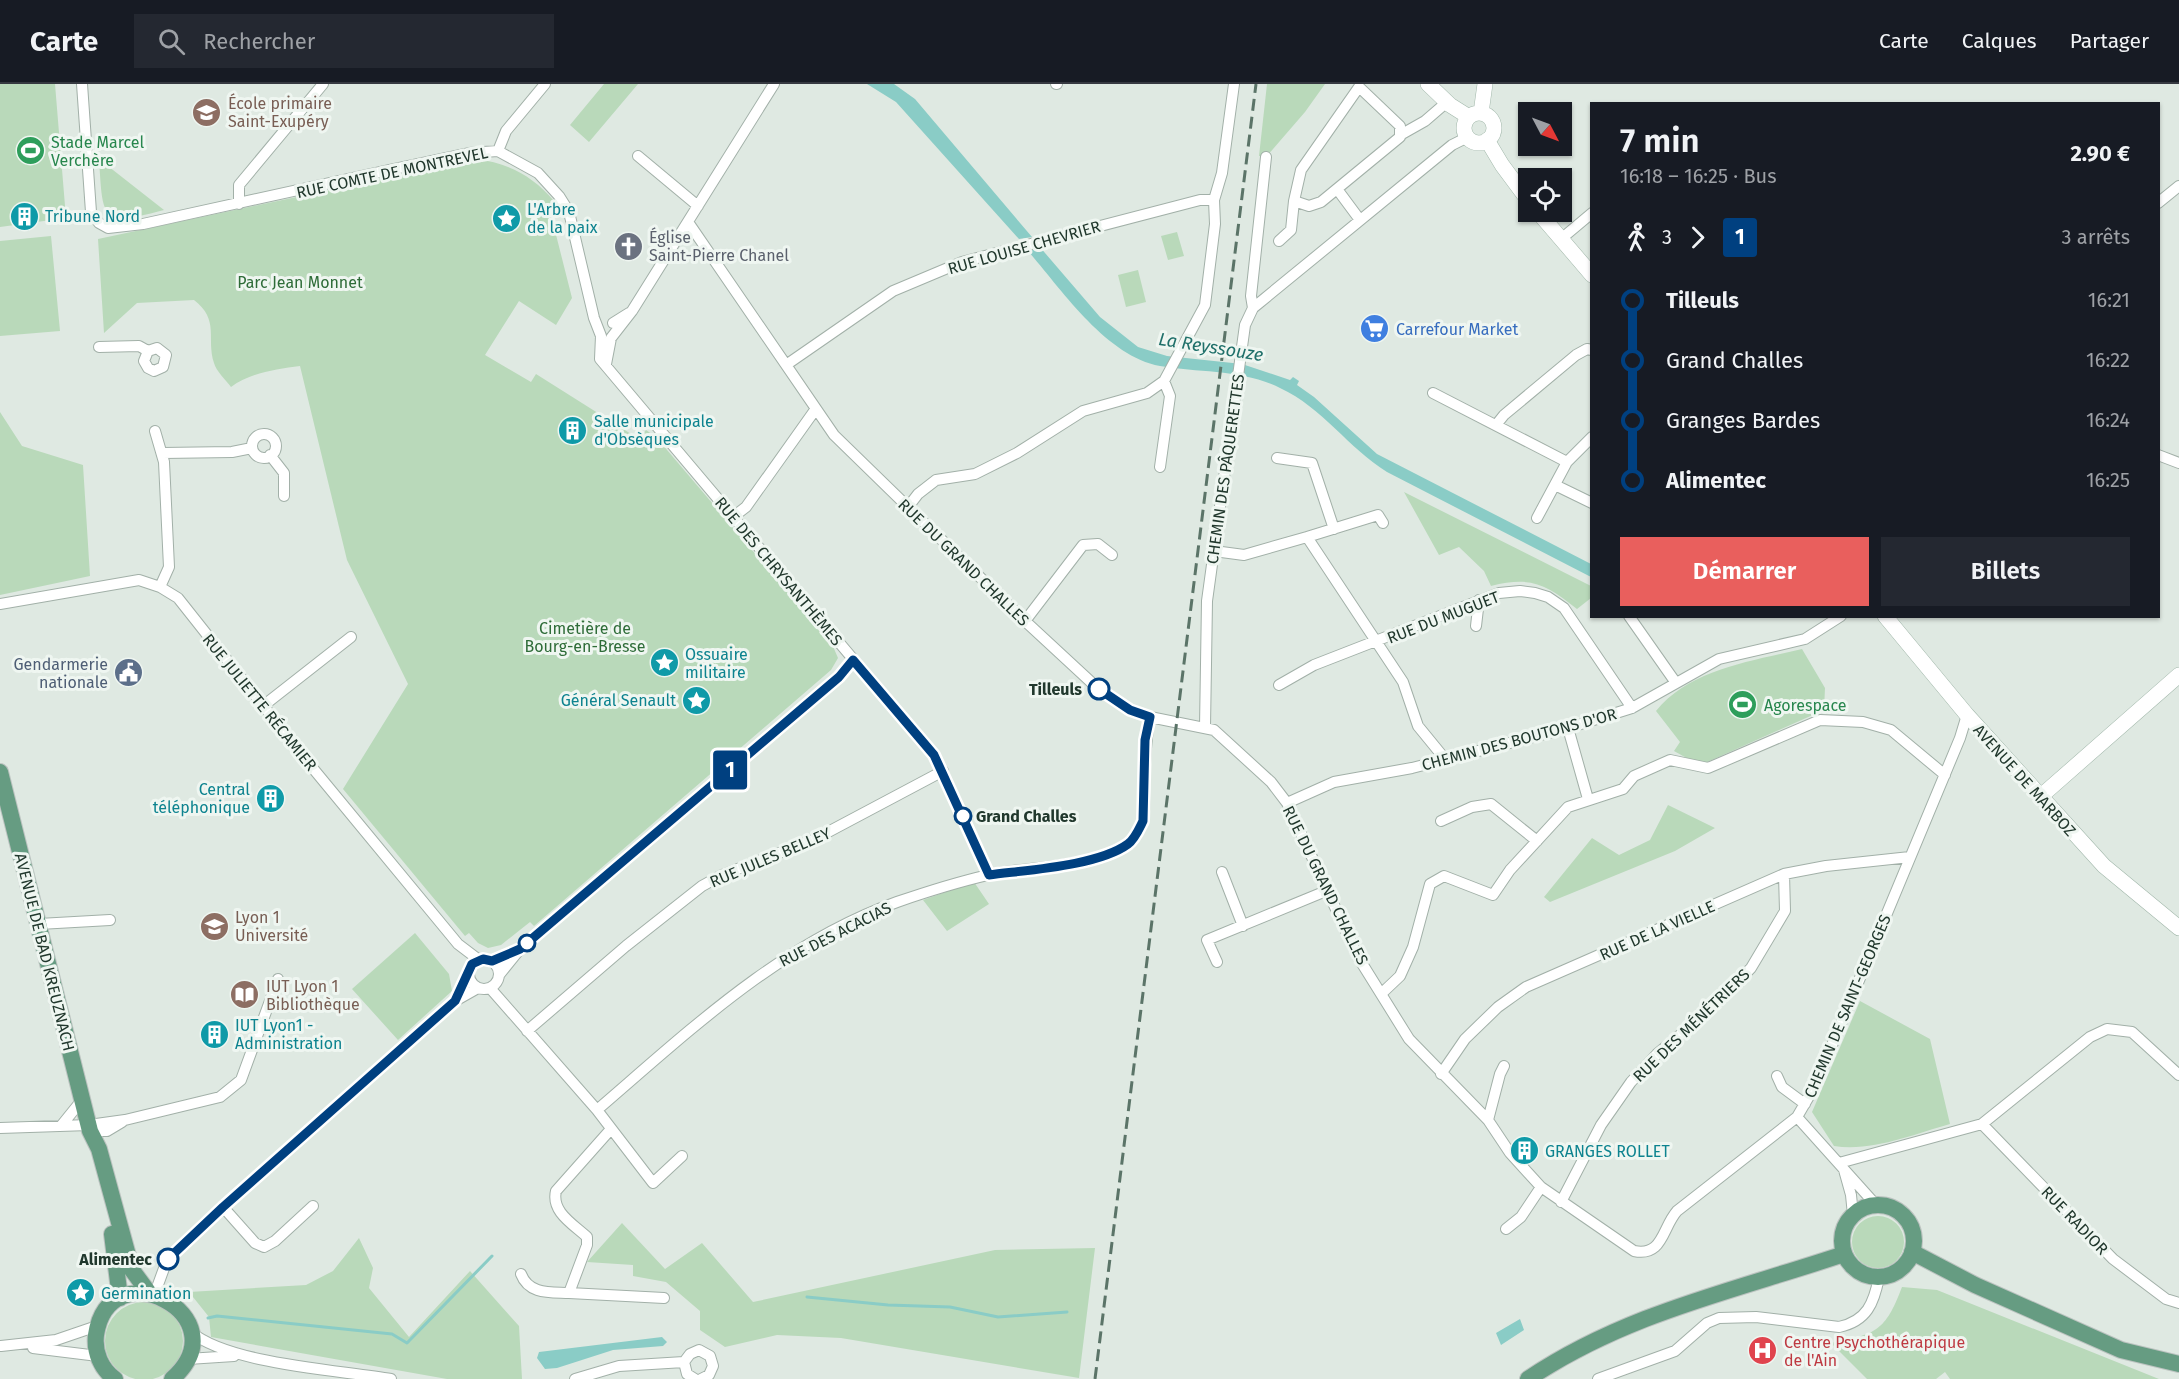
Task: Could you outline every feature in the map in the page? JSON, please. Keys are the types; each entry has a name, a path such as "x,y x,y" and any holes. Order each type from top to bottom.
{"main road":[{"path":"1428,84 1448,102 1475,115 1487,115 1493,124 1491,136 1487,140 1477,142 1468,137 1464,127 1475,115 1485,84"},
{"path":"1487,140 1518,187"},
{"path":"1547,222 1590,273"},
{"name":"AVENUE DE MARBOZ","path":"1887,618 1967,715 2104,866 2179,928"},
{"path":"2040,797 2179,675"},
{"name":"AVENUE DE BAD KREUZNACH","path":"0,772 4,805 39,924 89,1128 99,1149 132,1270 152,1293"},
{"name":"AVENUE DE BAD KREUZNACH","path":"89,1128 90,1150 116,1248 120,1298"},
{"path":"1876,1205 1888,1206 1907,1219 1914,1240 1912,1252 1900,1270 1879,1277 1858,1270 1844,1254 1843,1233 1853,1215 1876,1205"},
{"path":"1912,1252 1975,1285 2112,1346 2179,1364"},
{"path":"1528,1379 1591,1341 1657,1312 1844,1254"},
{"path":"105,1370 95,1341 97,1326 106,1310 120,1298 152,1293 174,1304 182,1312 191,1332 179,1372"}],"street":[{"name":"RUE COMTE DE MONTREVEL","path":"82,84 91,206 99,223 114,228 143,224 469,153 498,151 538,173 559,196 569,212 591,304 608,329"},
{"path":"239,204 239,185 323,84"},
{"path":"498,151 506,131 545,84"},
{"path":"608,329 632,311 774,84"},
{"path":"908,507 918,494 936,480 975,474 1017,453 1083,411 1147,393 1167,377 1205,305 1215,224 1214,200 1222,173 1234,84"},
{"path":"1279,241 1291,230 1300,170 1360,86 1397,122 1402,134"},
{"path":"1294,201 1314,206 1362,171 1402,134 1425,121 1448,102"},
{"path":"1266,157 1251,296 1253,308 1452,145 1468,137"},
{"path":"638,156 698,206"},
{"path":"2160,201 2179,186"},
{"path":"1337,189 1360,220"},
{"name":"RUE LOUISE CHEVRIER","path":"786,365 893,291 962,262 1200,200 1214,200"},
{"path":"1561,239 1590,215"},
{"name":"RUE DU GRAND CHALLES","path":"688,222 834,435 1025,621 1115,701 1130,710 1150,717 1204,727 1225,739 1271,782 1287,802 1358,957 1409,1039 1488,1120 1510,1153 1541,1187 1634,1251 1649,1252 1658,1246"},
{"name":"CHEMIN DES PÂQUERETTES","path":"1204,727 1207,601 1245,325 1253,308"},
{"name":"RUE DES CHRYSANTHÈMES","path":"499,975 520,949 839,677 853,660 606,365 599,354 608,329"},
{"path":"99,347 139,346 148,351"},
{"path":"1496,425 1504,415 1576,355 1590,350"},
{"path":"1161,467 1170,396 1167,377"},
{"path":"1433,393 1567,462"},
{"path":"733,517 746,507 815,410"},
{"path":"0,604 139,580 160,587 169,567 163,453 155,431"},
{"path":"252,448 257,436 269,435 275,445 270,455"},
{"path":"1537,518 1567,462 1590,439"},
{"path":"163,453 232,452 252,448"},
{"path":"252,448 259,457 270,455"},
{"path":"270,455 284,473 284,495"},
{"path":"2160,456 2179,463"},
{"path":"1277,458 1312,463 1334,529"},
{"path":"1555,485 1590,502"},
{"path":"1214,552 1244,555 1378,515 1383,523"},
{"path":"1307,537 1375,643 1403,682 1418,726 1445,759"},
{"path":"1025,621 1083,545 1098,544 1112,555"},
{"name":"RUE JULIETTE RÉCAMIER","path":"160,587 178,598 263,706 459,944 478,960"},
{"name":"RUE DU MUGUET","path":"1279,685 1314,665 1375,643 1479,600 1499,593 1520,591 1548,597 1564,608 1632,708"},
{"path":"1476,626 1479,600"},
{"path":"1630,618 1676,683"},
{"name":"CHEMIN DES BOUTONS D'OR","path":"1287,802 1334,782 1412,768 1568,728 1632,708 1719,659 1805,639 1838,618"},
{"path":"263,706 351,636"},
{"path":"853,660 934,755 989,875"},
{"name":"CHEMIN DE SAINT-GEORGES","path":"1658,1246 1669,1220 1677,1211 1797,1117 1805,1104 1815,1086 1967,715"},
{"name":"RUE DES ACACIAS","path":"597,1110 718,1006 766,970 832,932 896,903 989,875 1066,864 1113,852 1129,843 1143,821 1145,740 1150,717"},
{"path":"1381,994 1400,976 1413,947 1430,884 1444,876 1492,895 1536,841 1568,807 1623,789 1634,776 1670,760 1708,768 1820,720 1863,722 1891,730 1944,775"},
{"path":"1568,728 1588,799"},
{"name":"RUE JULES BELLEY","path":"527,1031 626,946 702,886 722,874 831,831 943,771"},
{"path":"1441,821 1472,807 1491,804 1536,841"},
{"name":"RUE DE LA VIELLE","path":"1441,1074 1465,1039 1498,1007 1526,987 1784,874 1826,866 1910,857"},
{"path":"1221,872 1243,926"},
{"name":"RUE DES MÉNÉTRIERS","path":"1561,1202 1601,1125 1631,1082 1657,1054 1708,1012 1751,968 1785,911 1784,874"},
{"path":"1217,962 1207,940 1326,891"},
{"path":"39,924 110,921"},
{"name":"RUE JULIETTE RÉCAMIER","path":"459,944 469,973"},
{"name":"RUE DES CHRYSANTHÈMES","path":"492,961 520,949"},
{"path":"152,1293 167,1260 203,1225 455,1001 478,988 490,988 495,984 499,975 492,961 478,960 455,1001"},
{"path":"469,973 478,988"},
{"path":"0,1128 61,1126 107,1131 125,1120 220,1097 232,1090 241,1080 278,980"},
{"path":"490,988 597,1110 653,1183 682,1156"},
{"path":"1841,1165 1982,1124 2090,1037 2107,1029 2132,1032 2179,1075"},
{"path":"1488,1120 1504,1066"},
{"path":"1777,1076 1782,1087 1805,1104"},
{"path":"61,1126 82,1100"},
{"path":"1797,1117 1876,1205"},
{"name":"RUE RADIOR","path":"1982,1124 2113,1259 2166,1299 2179,1303"},
{"path":"569,1293 587,1245 587,1237 556,1208 554,1200 556,1191 611,1129"},
{"path":"1841,1165 1851,1195 1853,1215"},
{"path":"1506,1229 1521,1217 1541,1187"},
{"path":"223,1207 255,1243 264,1247 275,1241 313,1206"},
{"path":"521,1274 523,1281 537,1292 664,1298"},
{"path":"1598,1379 1675,1351 1707,1323 1719,1318 1733,1316 1817,1326 1850,1325 1857,1322 1870,1308 1879,1277"},
{"path":"0,1346 56,1340 97,1326"},
{"path":"191,1332 207,1344 243,1356 358,1376 391,1379"},
{"path":"0,1346 50,1349 105,1370"},
{"path":"575,1379 619,1366 684,1362 694,1351 707,1353 713,1366 709,1375 702,1379"},
{"path":"179,1372 243,1356"},
{"path":"684,1362 687,1374 695,1379"}],"green space":[{"name":"Stade Marcel Verchère","path":"0,84 55,84 66,218 0,227"},
{"path":"604,84 638,84 589,142 570,125"},
{"path":"1267,84 1325,84 1305,112 1266,157 1259,156"},
{"path":"99,159 164,210 127,218 109,214 104,206 102,195"},
{"name":"Cimetière de Bourg-en-Bresse","path":"476,159 509,167 519,172 537,184 554,201 550,211 572,298 556,325 519,301 485,355 531,382 536,374 639,439 646,430 656,437 832,644 838,658 831,670 534,926 530,922 501,945 488,948 478,943 469,933 465,936 343,789 408,684 347,560 300,366 255,375 231,387 215,366 210,322 202,307 194,300 137,303 104,333 98,239"},
{"path":"1177,232 1184,256 1168,260 1161,236"},
{"path":"51,236 60,331 0,336 0,241"},
{"path":"1138,270 1146,302 1126,307 1118,275"},
{"path":"0,412 22,446 83,465 90,576 0,595"},
{"path":"1404,492 1590,585 1590,599 1577,609 1556,593 1537,584 1517,582 1491,586 1484,571 1459,547 1439,555"},
{"name":"Agorespace","path":"1802,649 1825,688 1824,710 1705,763 1692,761 1674,751 1680,742 1656,711 1670,697 1686,685 1723,669"},
{"path":"1668,805 1715,828 1675,851 1550,902 1544,897 1592,838 1619,855 1650,840"},
{"path":"974,882 989,904 947,931 923,900"},
{"path":"415,933 449,974 452,991 398,1040 352,989"},
{"path":"1860,1001 1930,1039 1950,1124 1878,1144 1834,1146 1812,1112"},
{"path":"1878,1216 1888,1218 1896,1224 1902,1232 1904,1242 1902,1252 1896,1260 1888,1266 1878,1268 1868,1266 1860,1260 1854,1252 1852,1242 1854,1232 1860,1224 1868,1218"},
{"path":"622,1223 665,1269 702,1243 753,1302 995,1250 1095,1248 1079,1378 841,1338 777,1335 725,1347 700,1330 700,1311 666,1282 633,1276 633,1265 587,1262"},
{"path":"359,1238 373,1268 369,1288 409,1337 470,1271 519,1326 522,1379 447,1379 211,1337 209,1317 189,1292 306,1285 333,1271"},
{"path":"1902,1287 1937,1290 2159,1379 1950,1379 1945,1372 1936,1379 1867,1379 1831,1343 1859,1337 1877,1328 1890,1313"},
{"path":"144,1302 159,1305 172,1313 180,1326 183,1341 180,1356 172,1369 159,1377 144,1380 129,1377 116,1369 108,1356 105,1341 108,1326 116,1313 129,1305"}],"water":[{"path":"867,84 894,84 915,99 1032,237 1019,239 896,102"},
{"path":"1039,246 1100,317 1138,347 1167,356 1242,364 1290,380 1293,377 1299,381 1297,385 1314,397 1377,454 1590,563 1590,576 1387,472 1360,452 1309,406 1280,388 1266,382 1221,372 1160,366 1140,360 1121,349 1103,336 1086,319 1028,251"},
{"path":"1520,1319 1524,1330 1501,1345 1496,1333"},
{"path":"662,1337 667,1342 663,1346 613,1350 557,1368 545,1369 537,1358 539,1352"}],"waterway":[{"path":"208,1318 217,1316 392,1334 407,1343 492,1256"},
{"path":"807,1297 888,1305 950,1307 998,1317 1067,1312"}],"railway":[{"path":"1095,1379 1256,84"}],"bus line":[{"name":"1","path":"168,1259 223,1207 455,1001 472,964 483,959 492,961 520,949 839,677 853,660 934,755 989,875 1066,864 1113,852 1129,843 1138,831 1143,821 1145,740 1150,717 1130,710 1099,689"}],"place":[{"name":"École primaire Saint-Exupéry","path":"207,112"},
{"name":"Stade Marcel Verchère","path":"30,151"},
{"name":"Tribune Nord","path":"24,216"},
{"name":"L'Arbre de la paix","path":"506,218"},
{"name":"Église Saint-Pierre Chanel","path":"628,246"},
{"name":"Carrefour Market","path":"1375,329"},
{"name":"Salle municipale d'Obsèques","path":"573,430"},
{"name":"Ossuaire militaire","path":"664,663"},
{"name":"Gendarmerie nationale","path":"129,673"},
{"name":"Tilleuls","path":"1099,689"},
{"name":"Général Senault","path":"697,700"},
{"name":"Agorespace","path":"1743,705"},
{"name":"Central téléphonique","path":"271,798"},
{"name":"Grand Challes","path":"963,816"},
{"name":"Lyon 1 Université","path":"214,926"},
{"name":"IUT Lyon 1 Bibliothèque","path":"245,995"},
{"name":"IUT Lyon1 - Administration","path":"214,1034"},
{"name":"GRANGES ROLLET","path":"1524,1151"},
{"name":"Alimentec","path":"168,1259"},
{"name":"Germination","path":"80,1293"},
{"name":"Centre Psychothérapique de l'Ain","path":"1763,1351"}],"park label":[{"name":"Parc Jean Monnet","path":"300,282"}],"water label":[{"name":"La Reyssouze","path":"1211,347"}]}
